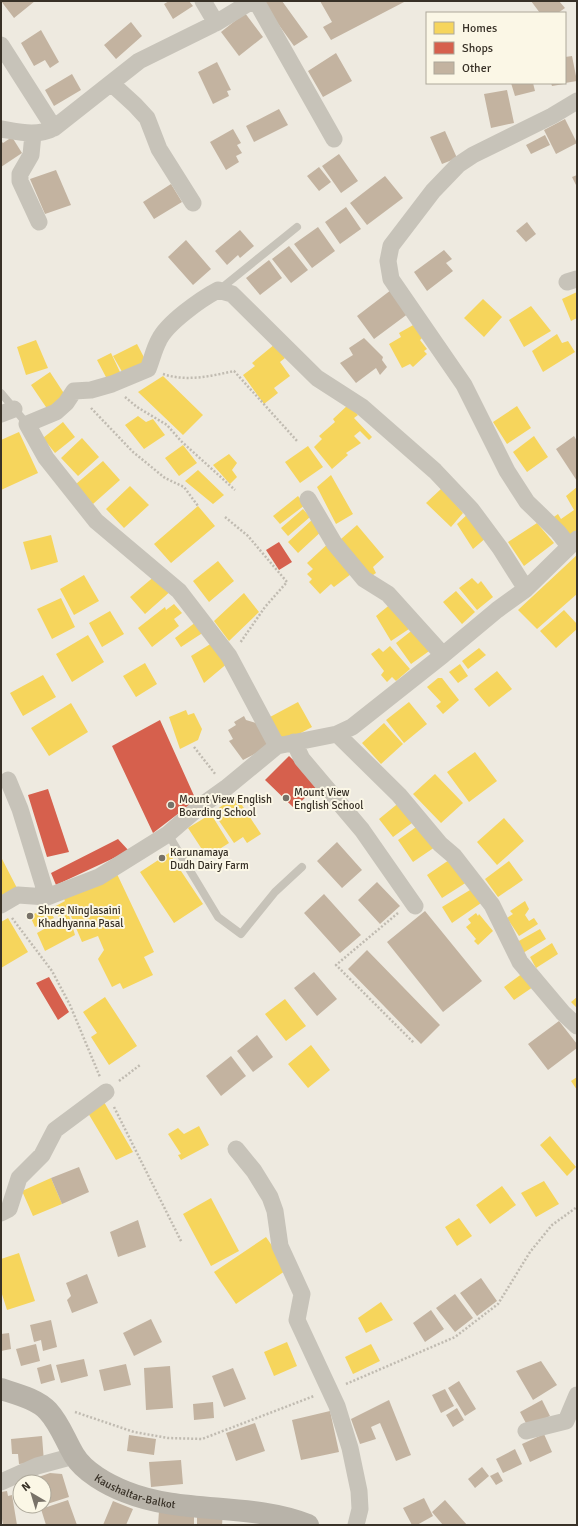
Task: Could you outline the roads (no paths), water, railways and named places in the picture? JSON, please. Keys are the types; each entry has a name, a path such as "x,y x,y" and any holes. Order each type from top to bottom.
{"main road":[{"name":"Kaushaltar-Balkot","path":"1,1389 27,1398 46,1409 59,1425 74,1456 104,1481 126,1492 153,1500 275,1516 308,1525"}],"street":[{"path":"203,1 216,23"},
{"path":"1,129 33,134 46,132 54,128 112,84 139,61 216,23 252,1"},
{"path":"256,1 334,138"},
{"path":"1,45 54,128"},
{"path":"112,84 135,104 147,118 159,149 193,203"},
{"path":"2,905 18,895 47,897 99,877 168,834 198,808 226,788 277,746 337,734 352,726 443,655 496,610 526,589 573,542 558,532 527,502 507,471 464,385 391,279 388,261 391,246 433,191 458,165 473,155 552,116 577,101"},
{"path":"33,134 31,155 20,174 20,181 39,222"},
{"path":"277,746 229,656 179,591 96,521 46,458 27,424 56,412 66,403 74,391 91,390 112,384 148,369 159,339 178,318 200,300 218,290 232,294 317,378 362,407 435,471 471,509 500,548 526,589"},
{"path":"308,499 334,543 364,579 388,594 443,655"},
{"path":"337,734 399,795 440,844 454,856 492,905 520,962 563,1013 577,1026"},
{"path":"294,742 302,759 362,830 415,906"},
{"path":"8,780 33,849 47,897"},
{"path":"1,1213 9,1209 19,1178 42,1155 55,1130 106,1092"},
{"path":"236,1149 257,1176 270,1197 275,1211 280,1246 302,1294 297,1320 337,1406 350,1448 359,1491 360,1509 356,1525"},
{"path":"526,1431 566,1421 577,1395"},
{"path":"1,1482 37,1466 74,1456"}],"lane":[{"path":"218,290 296,227"},
{"path":"1,393 8,412 27,424"},
{"path":"168,834 218,917 241,934 275,892 302,866"}],"place":[{"name":"Mount View English School","path":"286,798"},
{"name":"Mount View English Boarding School","path":"171,805"},
{"name":"Karunamaya Dudh Dairy Farm","path":"162,858"},
{"name":"Shree Ninglasaini Khadhyanna Pasal","path":"30,916"}]}
